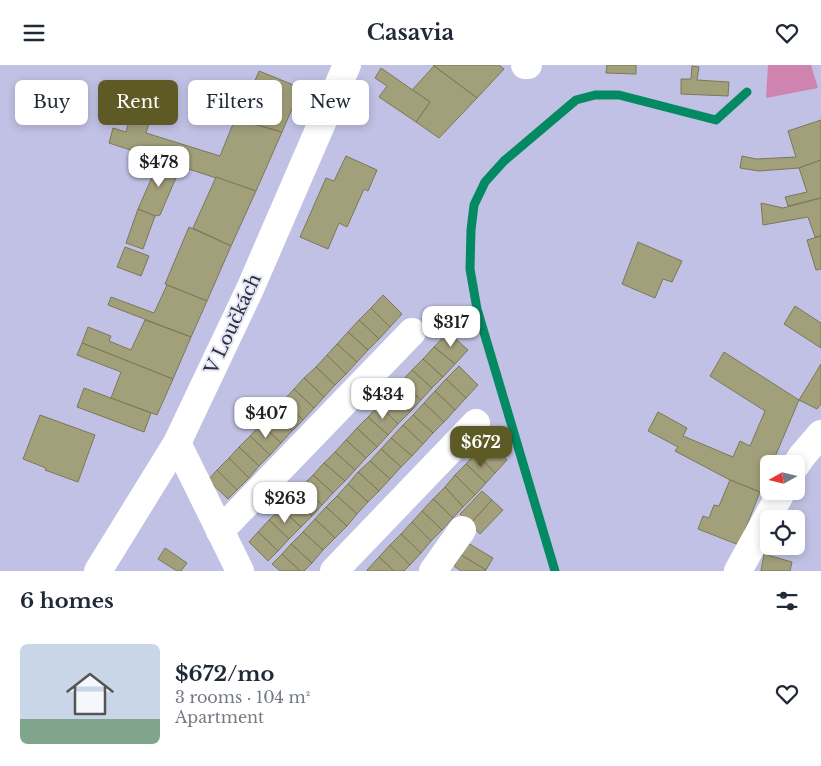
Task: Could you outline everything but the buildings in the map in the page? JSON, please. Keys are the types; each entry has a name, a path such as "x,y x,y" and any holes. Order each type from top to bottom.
{"street":[{"name":"V Loučkách","path":"98,571 177,443 254,280 347,65"},
{"path":"220,531 412,332"},
{"path":"334,571 476,423"},
{"path":"803,455 821,434"},
{"path":"177,443 240,571"},
{"path":"738,571 777,500"},
{"path":"433,571 462,530"}],"shaded area":[{"path":"768,65 811,65 818,88 766,98"}],"waterway":[{"path":"555,571 477,309 470,269 474,205 485,182 504,161 576,100 595,95 619,95 716,120 747,92"}]}
